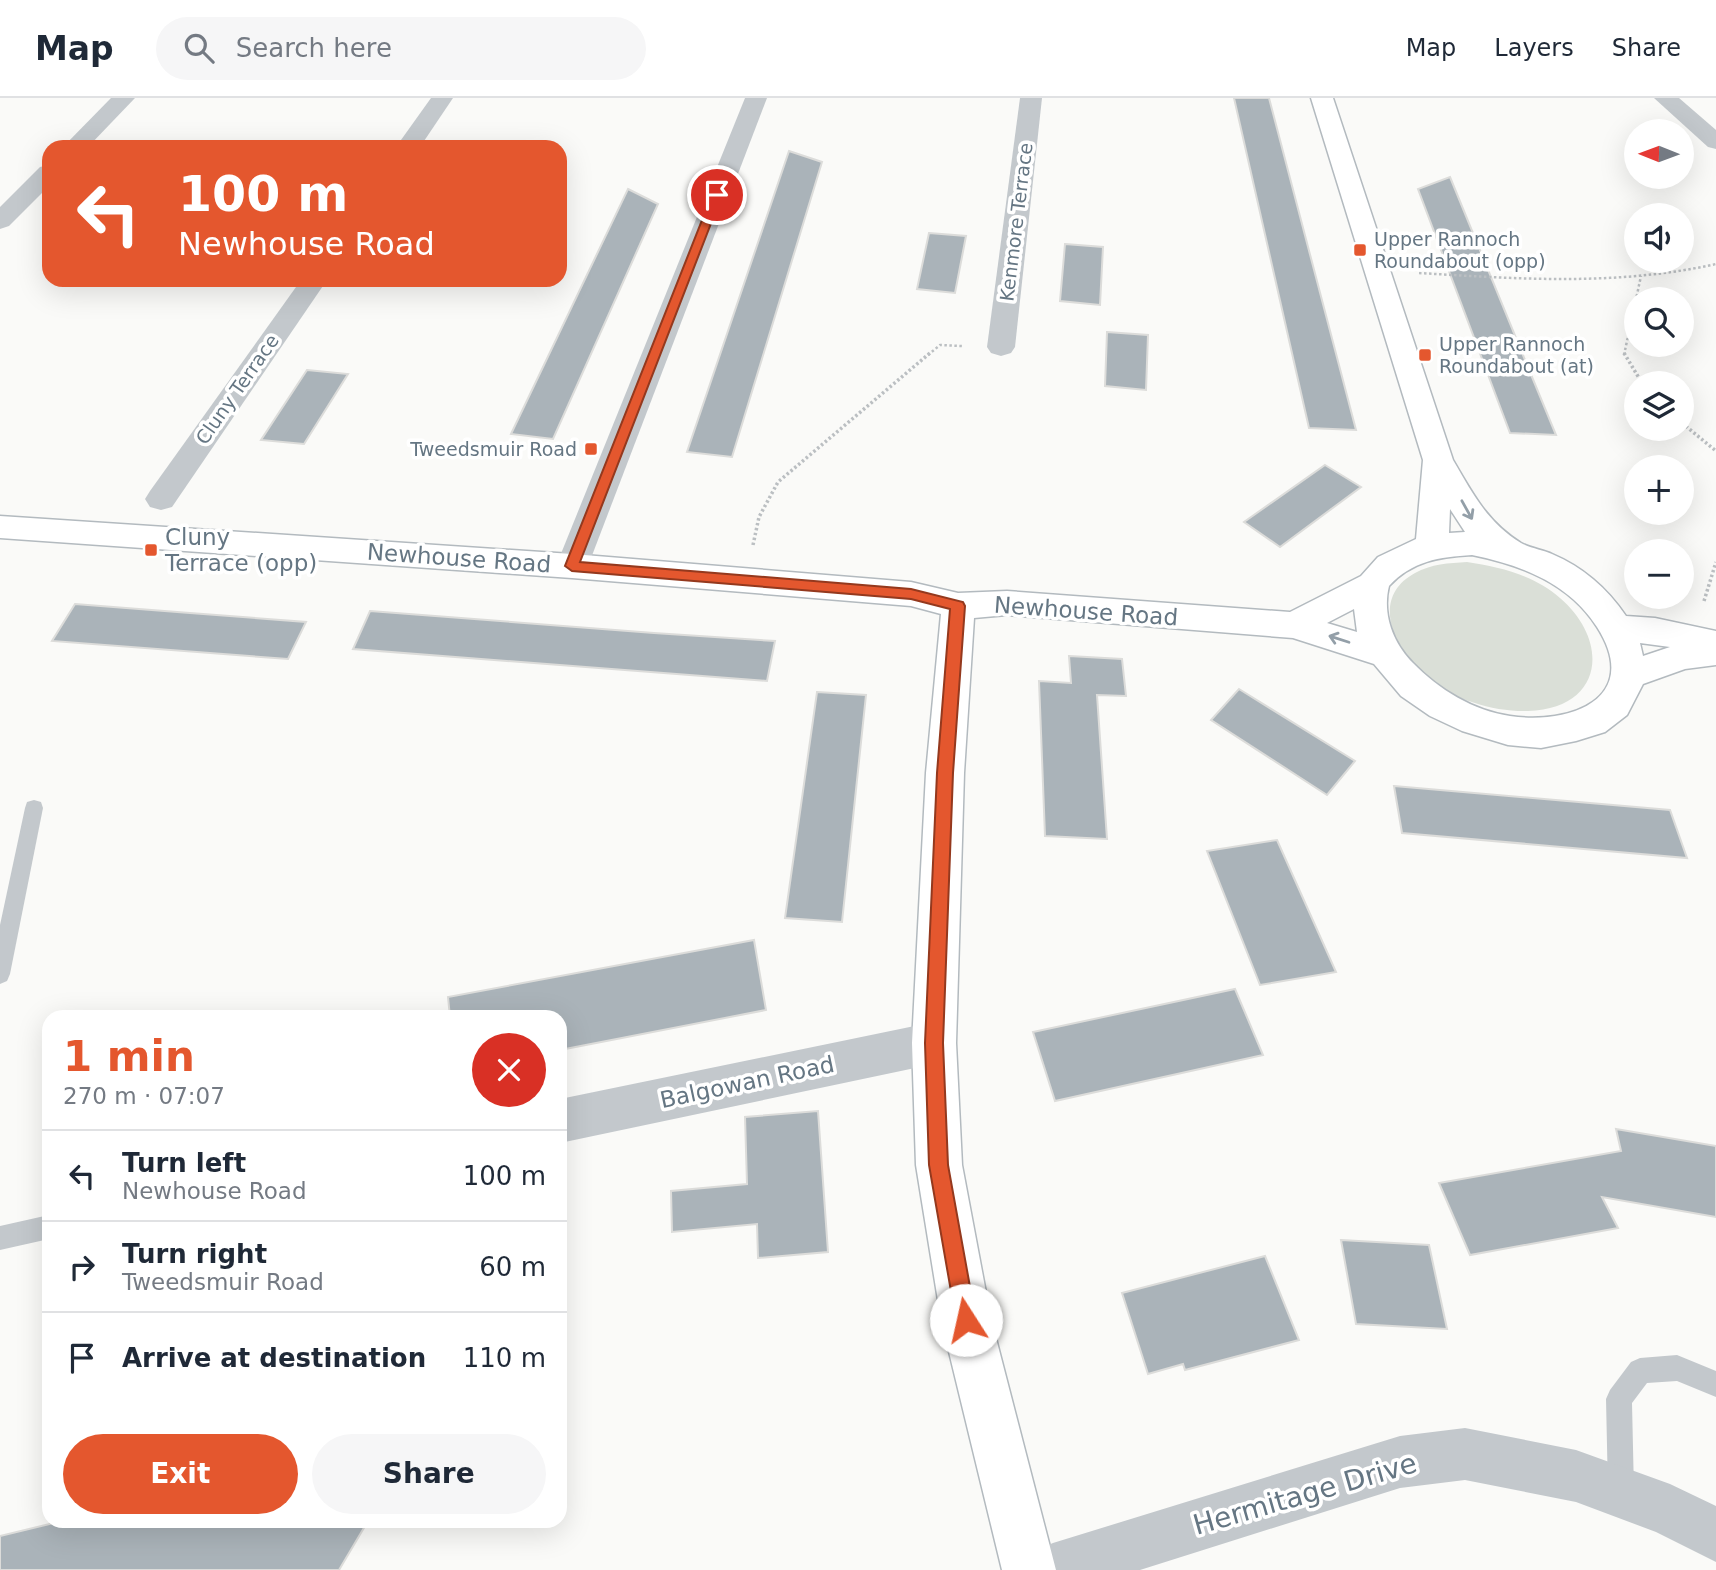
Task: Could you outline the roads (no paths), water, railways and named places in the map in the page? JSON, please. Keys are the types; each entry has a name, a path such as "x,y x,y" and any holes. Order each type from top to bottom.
{"street":[{"path":"82,140 124,98"},
{"path":"413,140 442,98"},
{"path":"572,566 756,98"},
{"name":"Kenmore Terrace","path":"1001,347 1031,98"},
{"path":"1322,98 1438,460 1473,521 1509,550"},
{"path":"1665,98 1716,142"},
{"path":"0,221 42,179"},
{"name":"Cluny Terrace","path":"160,499 309,287"},
{"path":"1432,546 1438,460"},
{"name":"Newhouse Road","path":"0,527 744,580 911,594 958,606 1007,603 1294,625 1383,654"},
{"path":"1294,625 1371,585 1413,552 1432,546 1472,543 1509,550 1542,563 1575,582 1619,629 1628,653 1628,675 1618,701 1595,720 1562,731 1522,732 1479,723 1440,705 1406,681 1383,654 1370,622 1371,585"},
{"path":"958,606 945,773 934,1043 939,1165 966,1320 1029,1570"},
{"path":"1619,629 1655,631 1716,644"},
{"path":"1628,675 1684,656 1716,652"},
{"name":"Balgowan Road","path":"567,1120 934,1043"},
{"name":"Hermitage Drive","path":"1053,1570 1401,1462 1465,1454 1576,1476 1670,1511 1716,1535"}],"lane":[{"path":"0,974 34,808"},
{"path":"0,1238 42,1229"},
{"path":"1621,1493 1619,1399 1640,1371 1677,1368 1716,1384"}],"place":[{"name":"Upper Rannoch Roundabout (opp)","path":"1360,250"},
{"name":"Upper Rannoch Roundabout (at)","path":"1425,355"},
{"name":"Tweedsmuir Road","path":"591,449"},
{"name":"Cluny Terrace (opp)","path":"151,550"}]}
